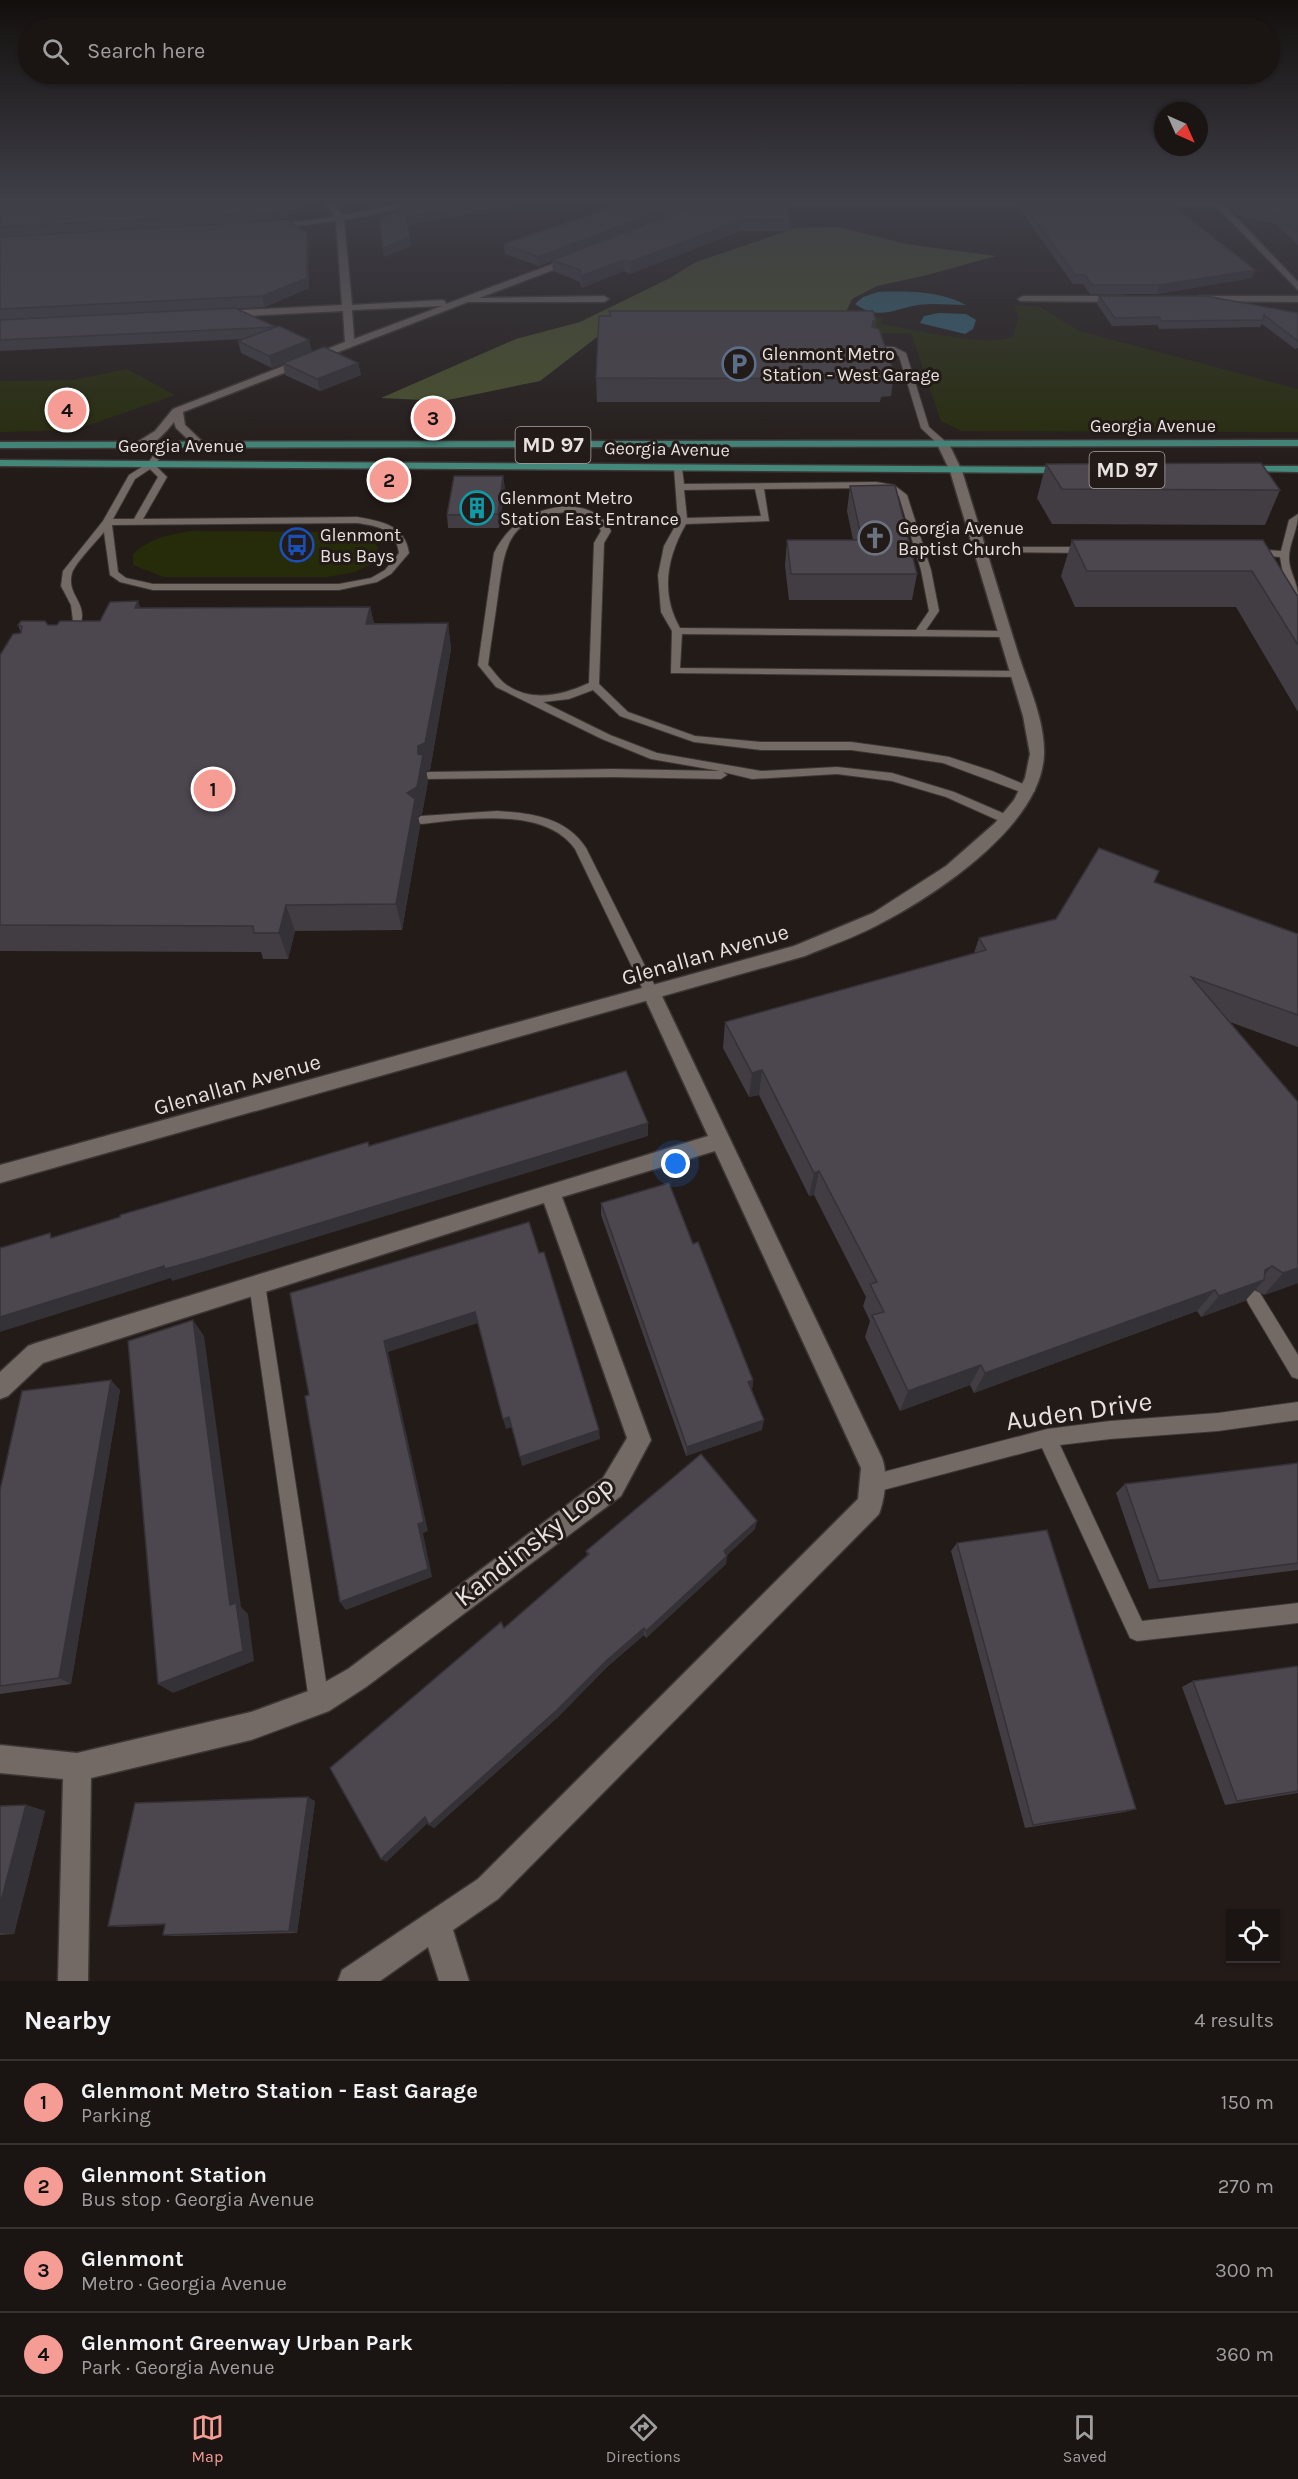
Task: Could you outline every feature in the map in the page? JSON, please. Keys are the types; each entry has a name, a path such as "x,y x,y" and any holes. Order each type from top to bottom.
{"main road":[{"name":"Georgia Avenue","path":"0,446 1298,443"},
{"name":"Georgia Avenue","path":"0,463 956,471 1086,470"},
{"path":"1227,469 1298,469"}],"street":[{"path":"347,292 350,343"},
{"path":"138,446 159,433 177,411 201,400 485,292"},
{"path":"209,315 459,302 604,299"},
{"path":"1023,299 1132,299"},
{"path":"1188,299 1298,299"},
{"path":"177,411 180,426 201,446"},
{"name":"Glenallan Avenue","path":"0,1174 799,951 878,918 943,877 1008,820 1029,791 1037,755 1027,703 956,471 943,444"},
{"path":"353,1981 488,1889 870,1504 873,1467 651,992"},
{"path":"0,1389 36,1354 549,1192 720,1141"},
{"name":"Kandinsky Loop","path":"0,1758 77,1767 251,1726 319,1701 357,1678 612,1487 639,1440 549,1192"},
{"path":"73,1981 77,1767"},
{"path":"436,1923 454,1981"}],"lane":[{"path":"874,348 891,348 900,351 903,355 925,428 943,444"},
{"path":"64,647 78,621 76,605 66,586 68,571 107,522 132,477 151,465 164,446"},
{"path":"138,522 163,477 151,465"},
{"path":"678,468 683,520 669,546 663,574 666,612 677,631 675,671 1018,675"},
{"path":"683,520 766,519 759,486"},
{"path":"680,487 876,486 891,487 898,491 903,495 917,540 934,611 919,634"},
{"path":"761,775 655,756 606,737 500,685 483,665 499,553 505,539 516,527 548,512 570,509 586,512 600,519 606,531 599,543 594,685 624,714 694,739 760,746 851,746 945,760 1029,791"},
{"path":"1298,518 1294,520 1292,536 1284,554 1289,579 1298,593"},
{"path":"357,520 392,528 404,544 404,554 388,572 357,585 339,587 153,587 123,580 113,573 107,522 357,520"},
{"path":"980,550 1096,550"},
{"path":"1239,551 1284,554"},
{"path":"677,631 1006,634"},
{"path":"530,700 569,696 594,685"},
{"path":"429,776 613,773 761,775 848,771 910,779 951,793 1008,820"},
{"path":"421,820 497,815 550,823 570,834 580,848 651,992"},
{"path":"257,1284 319,1701"},
{"path":"1254,1298 1298,1371"},
{"name":"Auden Drive","path":"872,1484 1047,1438 1110,1430 1218,1422 1298,1411"},
{"path":"1047,1438 1137,1631 1298,1613"}],"green space":[{"path":"640,292 865,292 852,299 846,312 601,334 540,381 443,401 381,398 516,339 580,322"},
{"path":"1014,305 1040,307 1079,331 1298,389 1298,432 962,431 941,421 911,333 870,334 863,316 881,318 882,324 951,337 1005,339 1014,335 1018,317"},
{"path":"127,369 175,395 75,430 0,432 0,381 74,380"},
{"path":"191,531 356,532 375,543 379,555 372,564 355,572 327,577 164,577 133,565 133,554 146,544 167,536"}],"water":[{"path":"877,292 917,292 935,294 966,305 924,304 879,313 855,304 863,297"},
{"path":"939,313 966,314 976,320 973,329 965,334 920,323 924,316"}],"building":[{"path":"0,292 271,292 262,296 0,309"},
{"path":"1099,296 1206,296 1298,313 1298,341 1264,315 1263,320 1161,321 1159,317 1115,318"},
{"path":"235,308 276,327 0,340 0,320"},
{"name":"Glenmont Metro Station - West Garage","path":"609,311 873,311 876,321 873,321 872,327 879,329 894,372 883,373 883,379 596,378 599,316 611,316"},
{"path":"279,326 309,340 269,356 238,341"},
{"path":"324,347 358,363 317,379 283,363"},
{"path":"1261,463 1280,490 1062,489 1046,464"},
{"path":"454,476 503,476 498,514 447,515"},
{"path":"895,485 917,574 791,574 787,540 862,540 850,486"},
{"path":"1072,540 1263,540 1298,597 1298,645 1252,571 1087,571"},
{"path":"138,601 135,608 370,607 366,624 448,623 425,743 418,746 418,754 423,755 417,787 407,793 415,799 396,904 286,905 279,933 254,933 253,926 0,925 0,655 13,634 21,633 22,626 18,625 21,621 45,621 48,625 57,625 60,621 100,621 110,602"},
{"path":"1099,848 1159,871 1154,882 1298,934 1298,1015 1191,977 1298,1102 1298,1268 1283,1273 1272,1266 1265,1270 1264,1280 1219,1296 1215,1290 985,1373 981,1365 908,1391 872,1315 884,1312 870,1284 877,1282 819,1171 814,1173 762,1070 752,1073 725,1022 986,950 979,938 1056,919"},
{"path":"626,1071 648,1123 205,1258 165,1269 164,1266 0,1317 0,1248 50,1233 51,1238 120,1217 120,1215 368,1142 369,1146"},
{"path":"669,1183 693,1244 698,1242 753,1380 748,1382 764,1420 687,1447 601,1203"},
{"path":"529,1222 539,1253 544,1252 599,1430 520,1457 509,1417 503,1419 475,1312 384,1341 424,1522 418,1524 428,1569 340,1602 305,1396 309,1395 290,1293"},
{"path":"193,1320 230,1605 236,1603 243,1651 158,1684 128,1341"},
{"path":"111,1380 59,1678 0,1686 0,1490 22,1391"},
{"path":"701,1454 757,1521 724,1551 727,1556 646,1631 644,1628 606,1661 557,1710 429,1825 425,1817 381,1859 330,1768 501,1622 504,1628 589,1554 586,1551"},
{"path":"1298,1463 1298,1563 1159,1581 1125,1484"},
{"path":"1047,1530 1136,1809 1033,1825 957,1543"},
{"path":"1298,1666 1298,1791 1237,1801 1193,1681"},
{"path":"308,1797 289,1931 163,1935 165,1924 108,1926 135,1803"},
{"path":"26,1805 0,1905 0,1806"}],"place":[{"name":"Glenmont Metro Station - West Garage","path":"739,364"},
{"name":"Glenmont Greenway Urban Park","path":"67,410"},
{"name":"Glenmont","path":"433,418"},
{"name":"Glenmont Station","path":"389,480"},
{"name":"Glenmont Metro Station East Entrance","path":"477,508"},
{"name":"Georgia Avenue Baptist Church","path":"875,538"},
{"name":"Glenmont Bus Bays","path":"297,545"},
{"name":"Glenmont Metro Station - East Garage","path":"213,789"}]}
